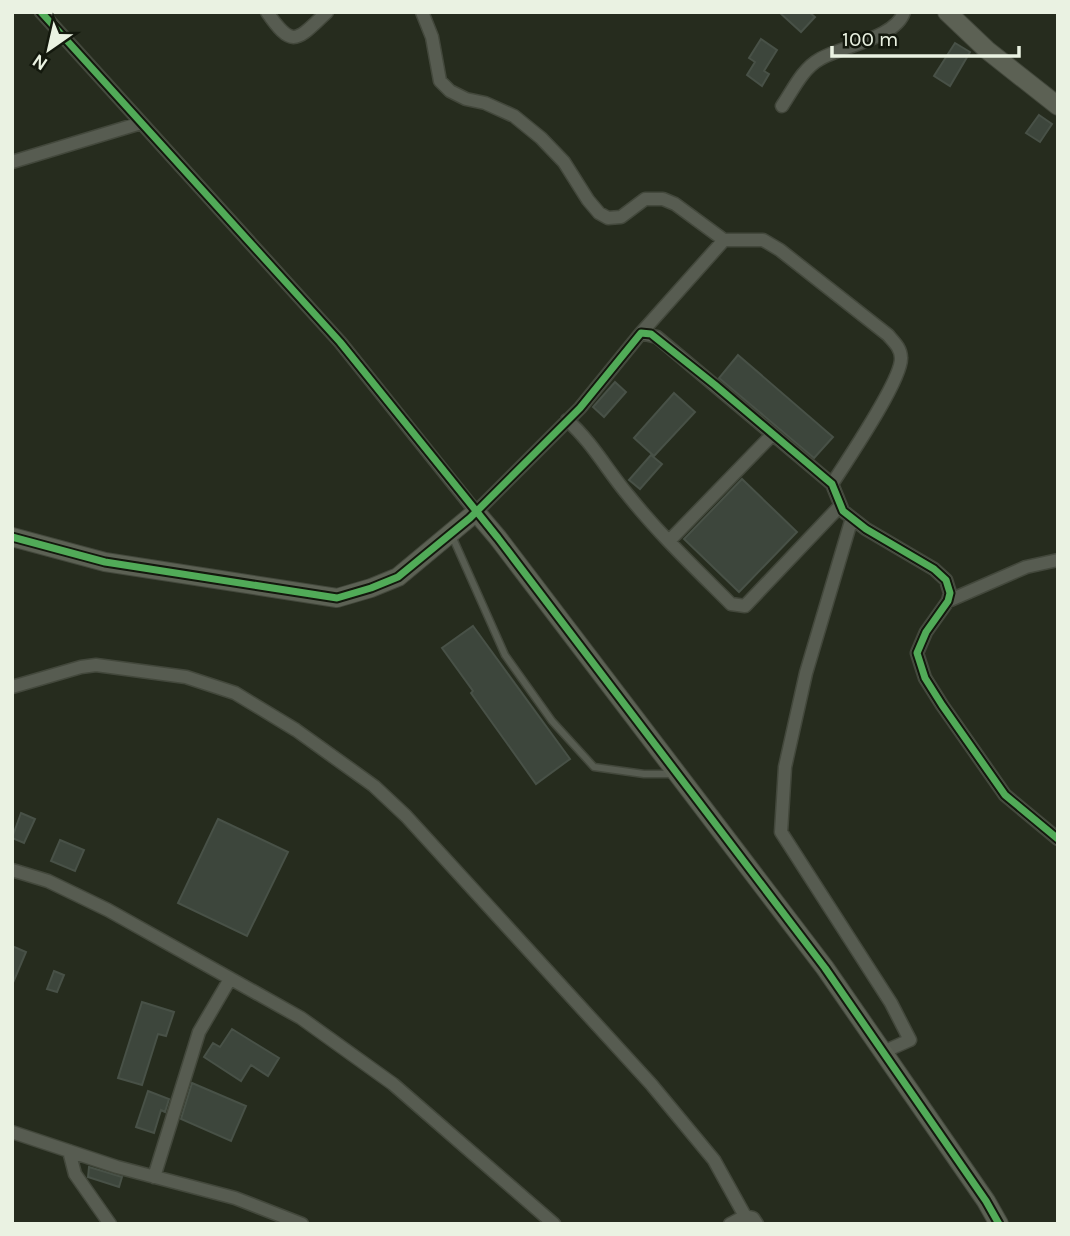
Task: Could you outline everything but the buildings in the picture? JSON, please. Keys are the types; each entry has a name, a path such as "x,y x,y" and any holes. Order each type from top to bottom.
{"street":[{"path":"41,12 340,342 498,538 825,968 986,1201 999,1224"},
{"path":"267,12 279,30 290,38 295,38 327,12"},
{"path":"422,12 432,37 440,81 450,91 466,99 485,103 514,116 564,162 599,213 608,218 621,217 645,200 663,199 675,204 724,240 763,240 780,250 888,334 898,346 901,358 899,369 873,419 832,484"},
{"path":"782,106 804,72 818,60 895,26 904,12"},
{"path":"947,12 987,50 1058,106"},
{"path":"12,162 141,123"},
{"path":"12,537 105,562 337,598 398,577 476,512 568,420 724,240"},
{"path":"641,333 657,337 832,484 840,506 852,518 934,569 946,580 950,593 948,601 926,632 917,653 925,678 1005,794 1058,839"},
{"path":"568,420 583,434 628,495 731,604 745,606 840,506"},
{"path":"669,541 772,435"},
{"path":"852,518 806,673 785,767 782,832 891,1003 910,1040 883,1052"},
{"path":"948,601 1026,567 1058,560"},
{"path":"12,687 96,665 186,677 235,693 296,730 363,778 406,816 651,1084 713,1160 746,1216"},
{"path":"12,870 48,881 108,910 301,1018 382,1076 554,1224"},
{"path":"154,1177 199,1032 230,979"},
{"path":"12,1132 154,1177 235,1198 302,1224"},
{"path":"69,1151 75,1174 110,1224"},
{"path":"730,1224 746,1216 753,1218 757,1224"}],"lane":[{"path":"451,534 505,655 552,721 594,767 644,774 678,774"}],"cycle path":[{"path":"41,12 340,342 498,538 825,968 986,1201 999,1224"},
{"path":"12,537 105,562 337,598 371,588 398,577 470,518 580,408 641,333 651,334 832,484 843,511 866,529 934,569 946,580 950,593 948,601 926,632 917,653 925,678 1005,795 1058,839"}]}
